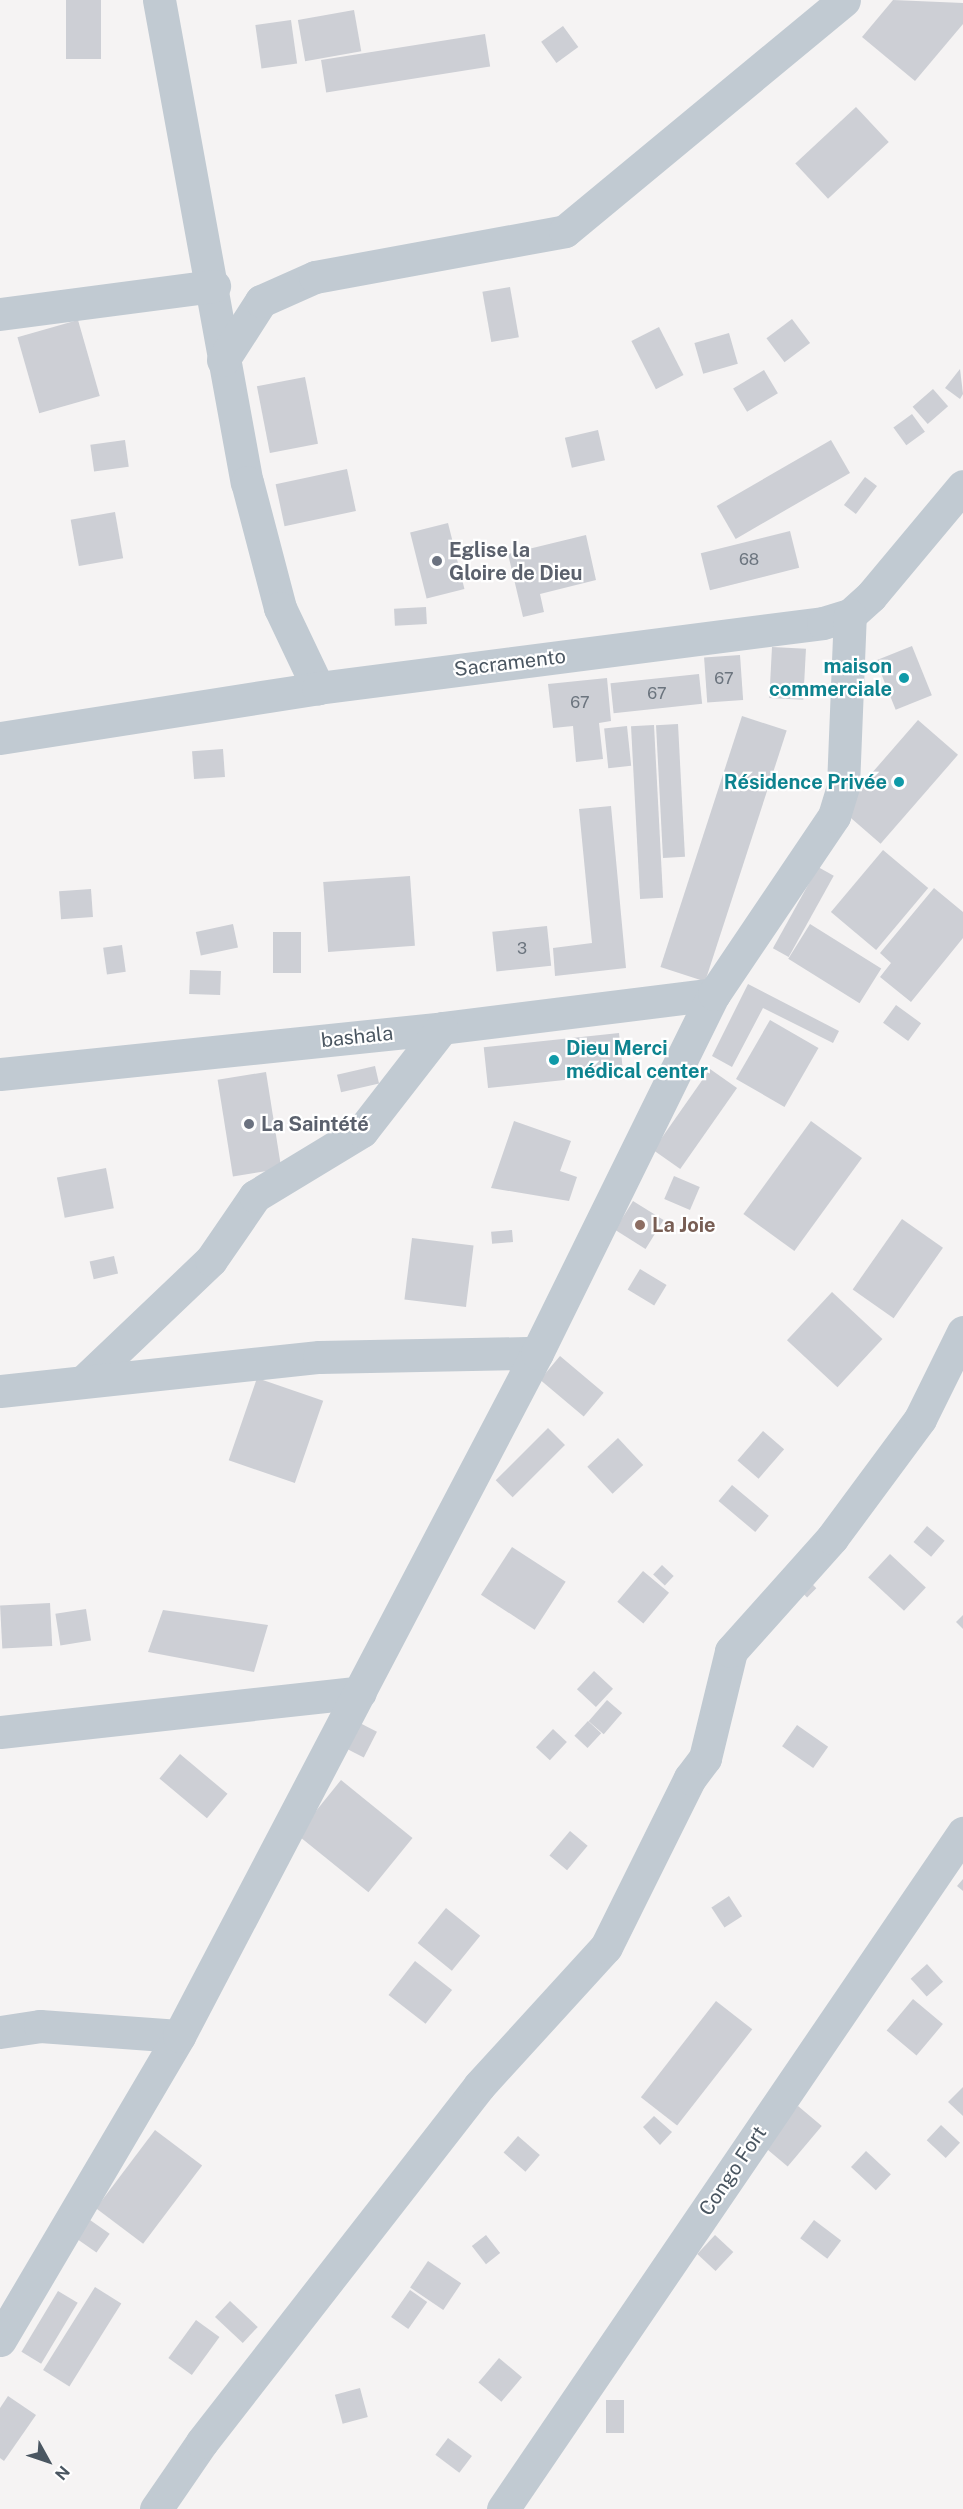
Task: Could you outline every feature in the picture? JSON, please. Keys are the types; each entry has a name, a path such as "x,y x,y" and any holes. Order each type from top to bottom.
{"street":[{"path":"159,0 247,482 280,608 318,688"},
{"path":"223,360 261,302 315,277 565,231 844,0"},
{"path":"0,314 213,286"},
{"name":"Sacramento","path":"0,738 318,688 812,624 850,615 871,596 963,486"},
{"path":"0,2340 179,2036 537,1353 714,994 839,803 850,615"},
{"name":"bashala","path":"0,1074 442,1028 714,994"},
{"path":"84,1381 211,1260 255,1196 362,1131 442,1028"},
{"path":"156,2509 202,2442 479,2086 606,1947 690,1778 705,1758 731,1651 832,1538 920,1419 963,1332"},
{"path":"0,1391 319,1357 537,1353"},
{"path":"0,1732 360,1692"},
{"name":"Congo Fort","path":"503,2509 963,1833"},
{"path":"0,2032 40,2026 179,2036"}],"building":[{"path":"66,0 101,0 101,59 66,59"},
{"path":"893,0 963,3 963,24 915,81 862,37"},
{"path":"354,10 361,51 305,61 298,20"},
{"path":"291,20 297,64 261,69 255,25"},
{"path":"563,26 578,47 556,63 541,42"},
{"path":"485,34 490,67 326,93 321,60"},
{"path":"856,107 889,142 828,199 795,164"},
{"path":"510,287 519,337 491,342 482,292"},
{"path":"792,319 810,343 784,362 766,338"},
{"path":"78,320 100,396 39,413 17,337"},
{"path":"659,327 684,375 656,389 631,341"},
{"path":"729,333 738,364 703,374 694,343"},
{"path":"960,369 963,394 960,399 945,388"},
{"path":"764,370 778,393 747,412 733,389"},
{"path":"305,377 318,444 270,453 257,386"},
{"path":"933,389 948,406 928,424 913,407"},
{"path":"912,414 925,432 906,445 893,428"},
{"path":"598,430 605,460 572,468 565,438"},
{"path":"125,440 129,467 94,472 90,445"},
{"path":"831,440 850,473 736,539 717,506"},
{"path":"347,469 356,511 285,526 276,484"},
{"path":"865,477 877,486 856,514 844,505"},
{"path":"115,512 123,558 79,566 71,520"},
{"name":"Eglise la Gloire de Dieu","path":"448,523 464,589 427,598 410,532"},
{"path":"790,531 799,568 710,590 701,553"},
{"path":"586,535 596,580 540,594 544,612 523,617 508,554"},
{"path":"426,607 427,624 395,626 394,609"},
{"name":"maison commerciale","path":"912,646 932,695 896,710 876,661"},
{"path":"772,647 806,649 803,700 769,698"},
{"path":"740,655 743,700 707,702 704,658"},
{"path":"699,674 702,704 614,713 610,683"},
{"path":"607,678 611,721 599,723 603,759 576,762 573,726 553,728 548,684"},
{"path":"742,716 787,731 705,982 660,967"},
{"name":"Résidence Privée","path":"918,720 958,755 881,844 841,809"},
{"path":"678,724 685,857 663,858 656,725"},
{"path":"654,725 663,898 640,899 631,726"},
{"path":"627,726 631,766 608,768 604,728"},
{"path":"223,749 225,777 194,779 192,751"},
{"path":"611,806 626,968 555,976 553,948 592,943 579,809"},
{"path":"883,850 928,888 876,950 831,912"},
{"path":"818,867 834,876 789,957 773,948"},
{"path":"410,876 415,946 328,952 323,882"},
{"path":"934,888 963,912 963,938 911,1002 880,977 891,963 880,953"},
{"path":"91,889 93,917 61,919 59,891"},
{"path":"233,924 238,947 201,955 196,932"},
{"path":"810,924 881,969 860,1003 788,959"},
{"path":"547,926 551,966 496,972 492,932"},
{"path":"273,932 301,932 301,973 273,973"},
{"path":"122,945 126,972 107,974 103,948"},
{"path":"190,970 221,971 220,995 189,994"},
{"path":"748,984 839,1031 833,1043 763,1008 732,1067 712,1056"},
{"path":"896,1005 921,1023 908,1041 883,1023"},
{"path":"770,1020 818,1048 784,1107 736,1079"},
{"name":"Dieu Merci médical center","path":"619,1033 623,1074 488,1088 484,1047"},
{"path":"375,1066 379,1084 341,1092 337,1075"},
{"path":"710,1069 737,1088 680,1169 653,1150"},
{"name":"La Saintété","path":"266,1072 281,1169 233,1176 218,1080"},
{"path":"514,1121 571,1141 560,1171 577,1177 569,1201 491,1188"},
{"path":"811,1121 862,1158 794,1251 743,1214"},
{"path":"106,1168 114,1208 65,1218 57,1178"},
{"path":"674,1176 700,1187 690,1210 664,1199"},
{"name":"La Joie","path":"633,1201 664,1220 646,1249 615,1230"},
{"path":"902,1219 943,1248 894,1318 853,1289"},
{"path":"512,1230 513,1242 492,1244 491,1232"},
{"path":"412,1238 474,1246 466,1307 404,1300"},
{"path":"114,1256 118,1274 94,1279 90,1262"},
{"path":"640,1269 667,1285 654,1306 628,1290"},
{"path":"832,1292 882,1339 837,1387 787,1340"},
{"path":"560,1356 604,1393 584,1416 540,1380"},
{"path":"257,1378 323,1401 295,1483 229,1460"},
{"path":"548,1428 565,1445 513,1497 496,1480"},
{"path":"763,1431 784,1449 759,1479 737,1460"},
{"path":"618,1438 643,1465 613,1494 587,1467"},
{"path":"732,1485 769,1516 755,1532 719,1501"},
{"path":"927,1526 945,1541 931,1557 914,1542"},
{"path":"512,1547 566,1582 535,1630 481,1595"},
{"path":"890,1554 926,1587 904,1611 868,1577"},
{"path":"662,1565 674,1576 665,1585 653,1575"},
{"path":"643,1571 669,1593 643,1623 617,1602"},
{"path":"805,1577 816,1588 807,1598 796,1586"},
{"path":"50,1603 52,1646 2,1649 0,1606"},
{"path":"86,1609 91,1641 60,1645 55,1614"},
{"path":"163,1610 268,1625 254,1672 148,1652"},
{"path":"963,1615 963,1629 956,1622"},
{"path":"594,1671 613,1689 596,1707 577,1689"},
{"path":"607,1700 622,1713 604,1734 589,1721"},
{"path":"352,1719 377,1732 364,1758 339,1745"},
{"path":"588,1721 601,1733 588,1748 574,1736"},
{"path":"797,1725 828,1747 813,1768 782,1746"},
{"path":"553,1729 567,1742 550,1760 536,1747"},
{"path":"180,1754 227,1794 207,1818 159,1779"},
{"path":"341,1780 412,1838 368,1892 297,1834"},
{"path":"570,1831 588,1846 567,1870 549,1856"},
{"path":"963,1879 963,1891 957,1886"},
{"path":"729,1896 742,1916 724,1928 711,1907"},
{"path":"446,1908 480,1936 452,1971 418,1943"},
{"path":"415,1961 452,1990 426,2024 389,1995"},
{"path":"927,1964 943,1982 927,1997 911,1979"},
{"path":"913,1999 943,2024 917,2055 887,2030"},
{"path":"716,2001 752,2029 677,2125 641,2097"},
{"path":"963,2087 963,2116 948,2102"},
{"path":"798,2106 822,2126 788,2167 764,2147"},
{"path":"654,2116 672,2132 660,2145 643,2127"},
{"path":"941,2125 960,2143 946,2158 927,2140"},
{"path":"155,2130 202,2166 143,2244 96,2208"},
{"path":"518,2136 540,2155 525,2172 504,2153"},
{"path":"866,2151 891,2174 876,2190 851,2167"},
{"path":"90,2220 110,2234 96,2253 77,2239"},
{"path":"814,2220 841,2240 827,2259 800,2238"},
{"path":"486,2235 500,2253 486,2264 472,2246"},
{"path":"715,2235 733,2252 716,2271 697,2254"},
{"path":"428,2261 461,2283 443,2310 410,2288"},
{"path":"95,2287 121,2303 69,2387 43,2370"},
{"path":"410,2290 427,2302 408,2329 391,2317"},
{"path":"58,2291 78,2303 41,2364 21,2352"},
{"path":"230,2301 258,2327 243,2343 215,2317"},
{"path":"196,2320 219,2337 192,2375 168,2358"},
{"path":"499,2358 522,2377 501,2402 478,2383"},
{"path":"360,2388 368,2417 343,2424 335,2395"},
{"path":"8,2396 36,2415 4,2461 0,2458 0,2408"},
{"path":"606,2400 624,2400 624,2433 606,2433"},
{"path":"448,2438 472,2456 459,2473 435,2455"}],"place":[{"name":"Eglise la Gloire de Dieu","path":"437,561"},
{"name":"maison commerciale","path":"904,678"},
{"name":"Résidence Privée","path":"899,782"},
{"name":"Dieu Merci médical center","path":"554,1060"},
{"name":"La Saintété","path":"249,1124"},
{"name":"La Joie","path":"640,1225"}]}
